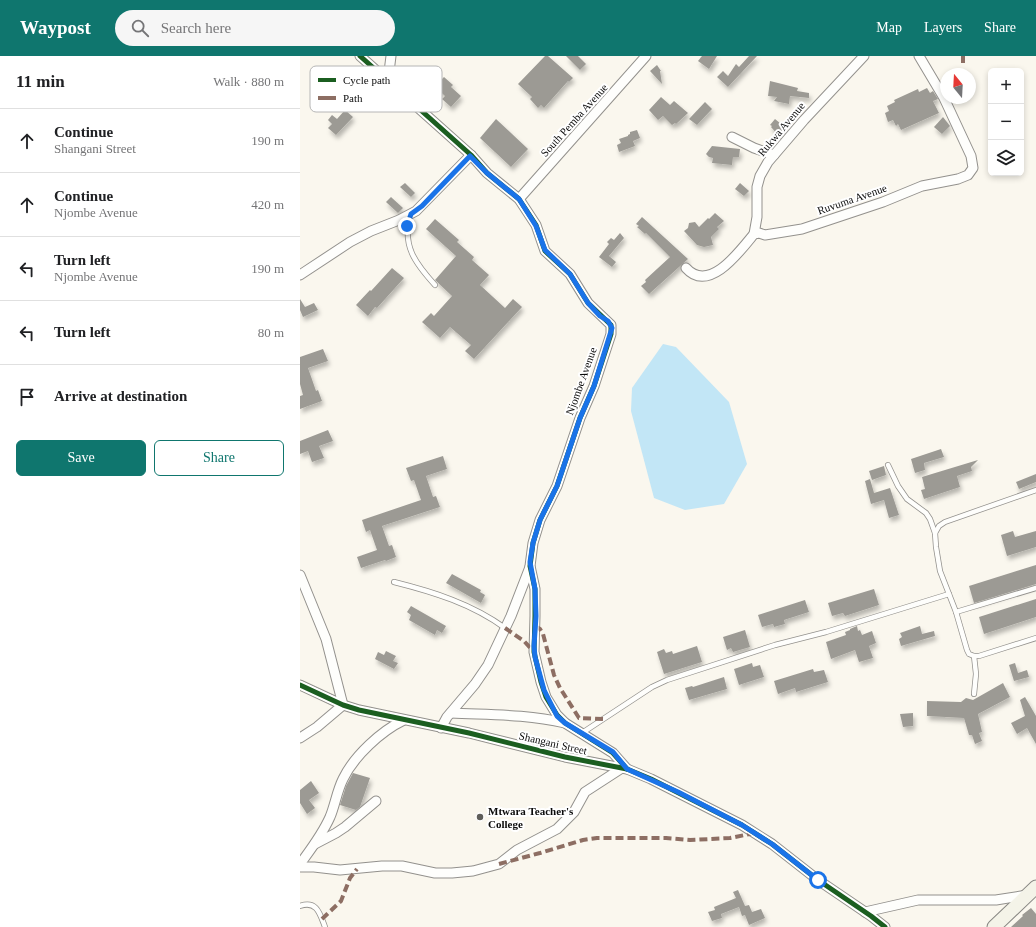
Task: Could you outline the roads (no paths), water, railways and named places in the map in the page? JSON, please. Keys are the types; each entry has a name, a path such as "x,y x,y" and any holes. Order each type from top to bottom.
{"street":[{"name":"Njombe Avenue","path":"360,56 372,66"},
{"path":"390,66 391,56"},
{"name":"South Pemba Avenue","path":"519,199 646,56"},
{"name":"Rukwa Avenue","path":"754,234 757,187 760,176 768,162 825,96 864,56"},
{"name":"Ruvuma Avenue","path":"754,234 757,233 767,235 802,229 883,202 915,188 956,180 968,175 973,168 972,161 948,107 920,56"},
{"name":"Njombe Avenue","path":"423,112 487,173 519,199 536,226 545,250 570,274 588,303 600,316 608,321 612,328 594,386 580,418 557,486 540,520 533,543 530,566 535,589 535,657 546,697 557,716 565,723 613,752 624,769"},
{"path":"732,137 754,148 774,155"},
{"path":"300,275 357,238 411,214 422,206 470,156"},
{"path":"686,268 692,274 700,277 712,274 725,266 736,256 754,234"},
{"path":"441,728 488,665 530,566"},
{"path":"300,575 326,639 343,706 317,727 300,738"},
{"name":"Shangani Street","path":"300,685 343,706 624,769 678,792 742,825 772,844 818,880 884,927"},
{"path":"451,713 528,716 565,723"},
{"path":"300,864 315,844 330,817 343,779 349,768 366,749 386,731 404,720"},
{"path":"300,867 340,870 382,866 402,866 435,873 452,873 499,864 512,854 557,829 574,812 585,792 624,769"},
{"path":"315,844 336,833 376,801"},
{"path":"865,912 918,900 996,900 1032,891"},
{"path":"994,927 1032,891"}],"lane":[{"path":"411,214 407,231 410,249 418,263 435,285"},
{"path":"888,465 898,486 907,499 926,513 930,519 935,532 940,571 956,612 969,654 979,656 1036,638"},
{"path":"935,532 939,526 945,522 1036,490"},
{"path":"394,582 432,592 465,604 483,613 505,628"},
{"path":"956,612 1036,588"},
{"path":"582,733 635,698 667,680 775,645 826,632 949,594"},
{"path":"974,656 976,674 974,694"},
{"path":"300,906 308,904 316,908 324,927 330,927"}],"water":[{"path":"663,344 676,347 729,402 747,464 724,504 685,510 654,498 631,411 632,388"}],"place":[{"name":"Mtwara Teacher's College","path":"480,817"}]}
